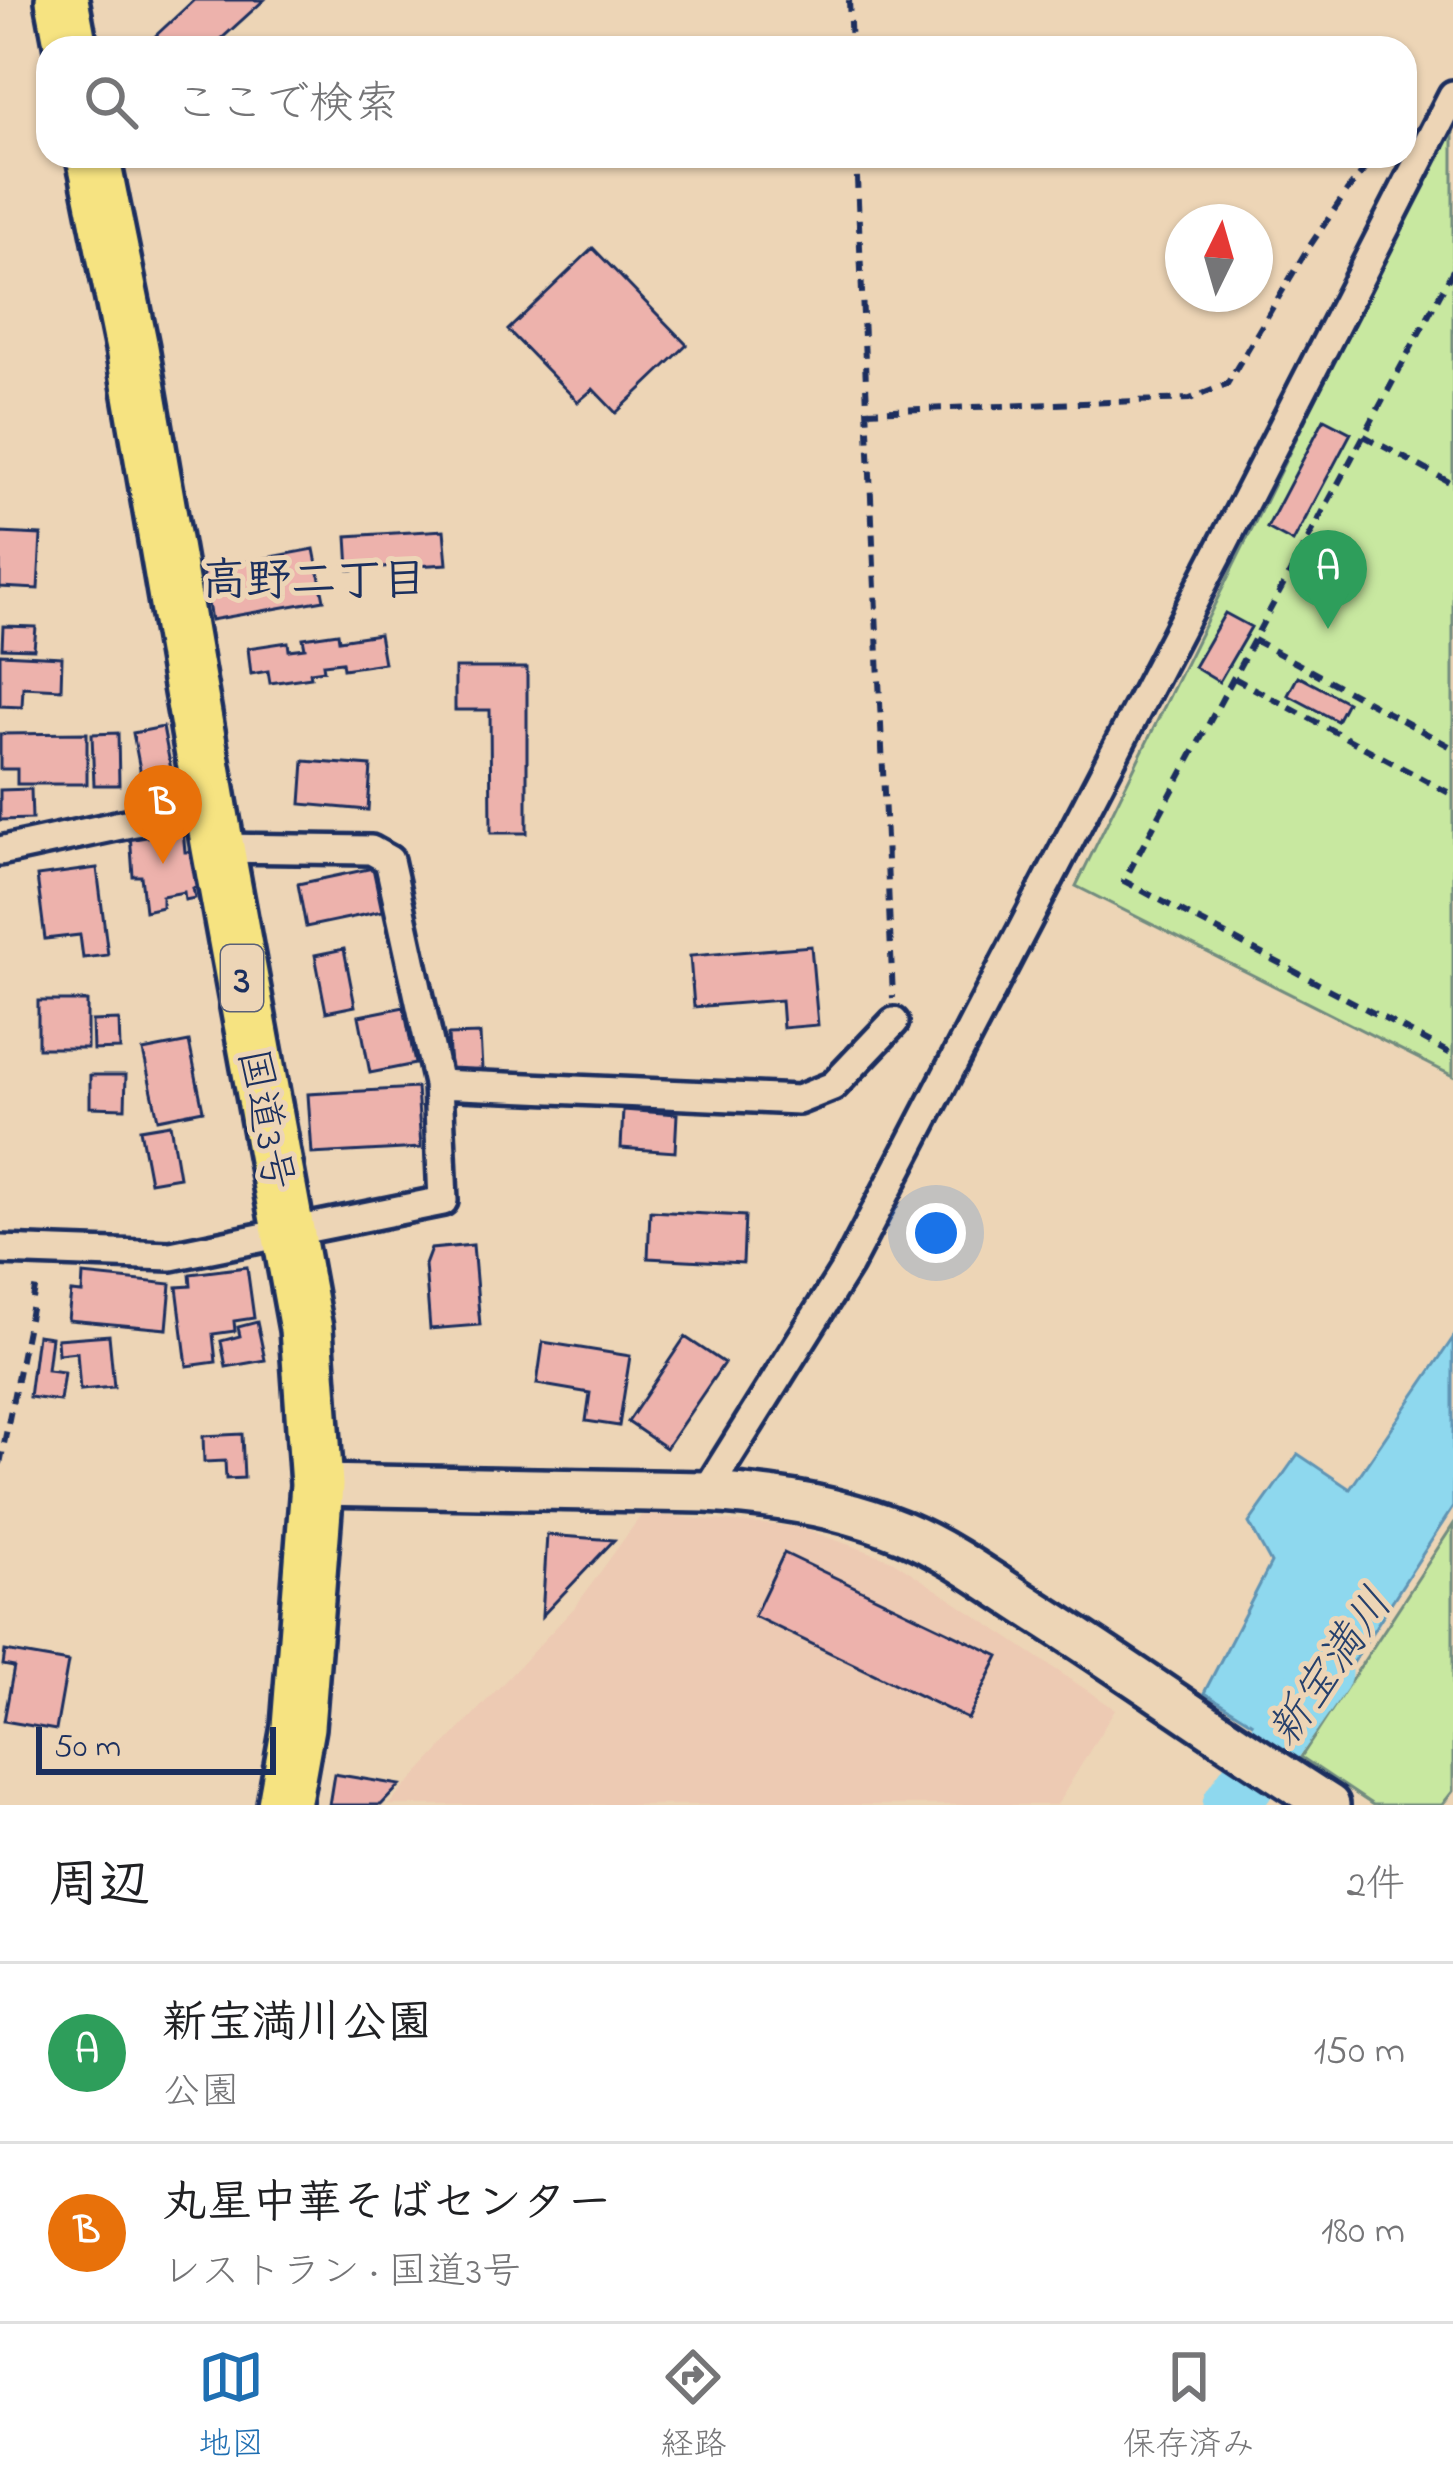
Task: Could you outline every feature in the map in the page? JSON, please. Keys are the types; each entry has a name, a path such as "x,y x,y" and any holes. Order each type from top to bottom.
{"highway":[{"path":"62,0 69,36"},
{"name":"国道3号","path":"95,168 132,348 306,1329 317,1485 298,1727 284,1805"}],"street":[{"path":"1417,165 1453,95"},
{"path":"706,1492 848,1265 1415,168"},
{"path":"0,851 130,823 371,850 389,860 438,1084 443,1201 171,1256 0,1250"},
{"path":"438,1084 798,1100 833,1086 894,1022"},
{"path":"317,1485 706,1492 765,1496 838,1511 904,1532 946,1554 1318,1798"}],"path":[{"path":"849,0 850,36"},
{"path":"857,168 894,1022"},
{"path":"867,411 1190,399 1227,384 1305,253 1366,168"},
{"path":"1453,270 1124,881 1453,1055"},
{"path":"1364,436 1453,484"},
{"path":"1254,640 1453,748"},
{"path":"1234,678 1453,795"},
{"path":"0,1464 42,1251"}],"shaded area":[{"path":"642,1514 799,1527 892,1560 1115,1709 1057,1805 388,1805 575,1607"}],"green space":[{"path":"1453,120 1453,1076 1076,886"},
{"path":"1453,1525 1453,1791 1442,1805 1373,1805 1301,1757"}],"water":[{"path":"1453,1338 1453,1507 1296,1750 1204,1693 1271,1563 1249,1523 1298,1454 1350,1489"}],"building":[{"path":"194,0 264,0 225,36 155,36"},
{"path":"593,248 687,345 616,413 593,389 578,402 508,330"},
{"path":"1324,419 1351,433 1293,542 1267,528"},
{"path":"444,530 447,564 349,570 347,536"},
{"path":"0,533 41,535 38,589 0,587"},
{"path":"314,549 324,600 211,620 202,570"},
{"path":"1225,613 1251,627 1219,682 1194,667"},
{"path":"3,626 36,627 34,649 2,648"},
{"path":"338,633 339,640 379,634 384,663 343,669 342,662 323,664 324,670 310,672 311,677 270,683 268,671 251,674 248,648 288,642 289,650 305,648 303,638"},
{"path":"0,654 62,657 61,689 23,687 22,707 0,706"},
{"path":"455,668 527,668 527,833 491,833 490,710 455,710"},
{"path":"1298,676 1347,702 1337,721 1288,695"},
{"path":"163,727 177,801 147,806 133,733"},
{"path":"87,733 87,784 17,784 17,769 0,769 0,734"},
{"path":"118,733 119,785 94,785 92,734"},
{"path":"304,761 371,766 368,810 301,804"},
{"path":"31,789 32,819 0,820 0,790"},
{"path":"183,831 185,852 191,852 195,898 185,900 184,892 162,896 162,907 145,911 141,876 133,876 130,833"},
{"path":"97,868 108,955 83,958 80,935 45,939 37,876"},
{"path":"373,868 382,911 306,927 298,884"},
{"path":"811,946 818,1025 783,1028 781,1000 694,1007 690,956"},
{"path":"344,949 355,1006 326,1012 315,955"},
{"path":"38,1001 87,1001 87,1048 38,1048"},
{"path":"404,1007 415,1064 370,1073 359,1016"},
{"path":"119,1020 120,1049 93,1050 92,1021"},
{"path":"480,1034 482,1069 450,1071 448,1035"},
{"path":"189,1042 203,1110 158,1119 143,1051"},
{"path":"90,1075 126,1075 125,1108 90,1107"},
{"path":"417,1088 421,1148 312,1154 308,1094"},
{"path":"623,1110 677,1114 675,1152 621,1148"},
{"path":"170,1124 179,1177 150,1182 140,1129"},
{"path":"650,1211 745,1216 743,1263 648,1258"},
{"path":"473,1245 480,1325 430,1329 425,1265 431,1249"},
{"path":"247,1267 254,1318 234,1321 235,1331 213,1334 216,1362 187,1366 177,1287 191,1286 190,1274"},
{"path":"83,1275 171,1284 167,1329 68,1320 71,1292 82,1293"},
{"path":"257,1322 265,1360 226,1367 221,1341 240,1336 238,1327"},
{"path":"37,1335 51,1337 47,1370 64,1372 60,1401 29,1397"},
{"path":"109,1335 114,1387 80,1390 77,1352 58,1354 57,1339"},
{"path":"685,1337 724,1363 666,1448 628,1422"},
{"path":"543,1342 630,1356 619,1426 586,1421 590,1393 537,1384"},
{"path":"242,1434 244,1478 226,1479 225,1461 204,1462 203,1436"},
{"path":"547,1535 614,1540 542,1616"},
{"path":"784,1553 999,1656 968,1719 754,1616"},
{"path":"5,1651 68,1662 56,1730 4,1721 14,1667 3,1665"},
{"path":"334,1774 400,1785 381,1805 329,1805"}],"waterway":[{"name":"新宝満川","path":"1231,1805 1323,1673"}],"place":[{"name":"新宝満川公園","path":"1328,629"},
{"name":"丸星中華そばセンター","path":"163,864"}],"district":[{"name":"高野二丁目","path":"314,578"}]}
